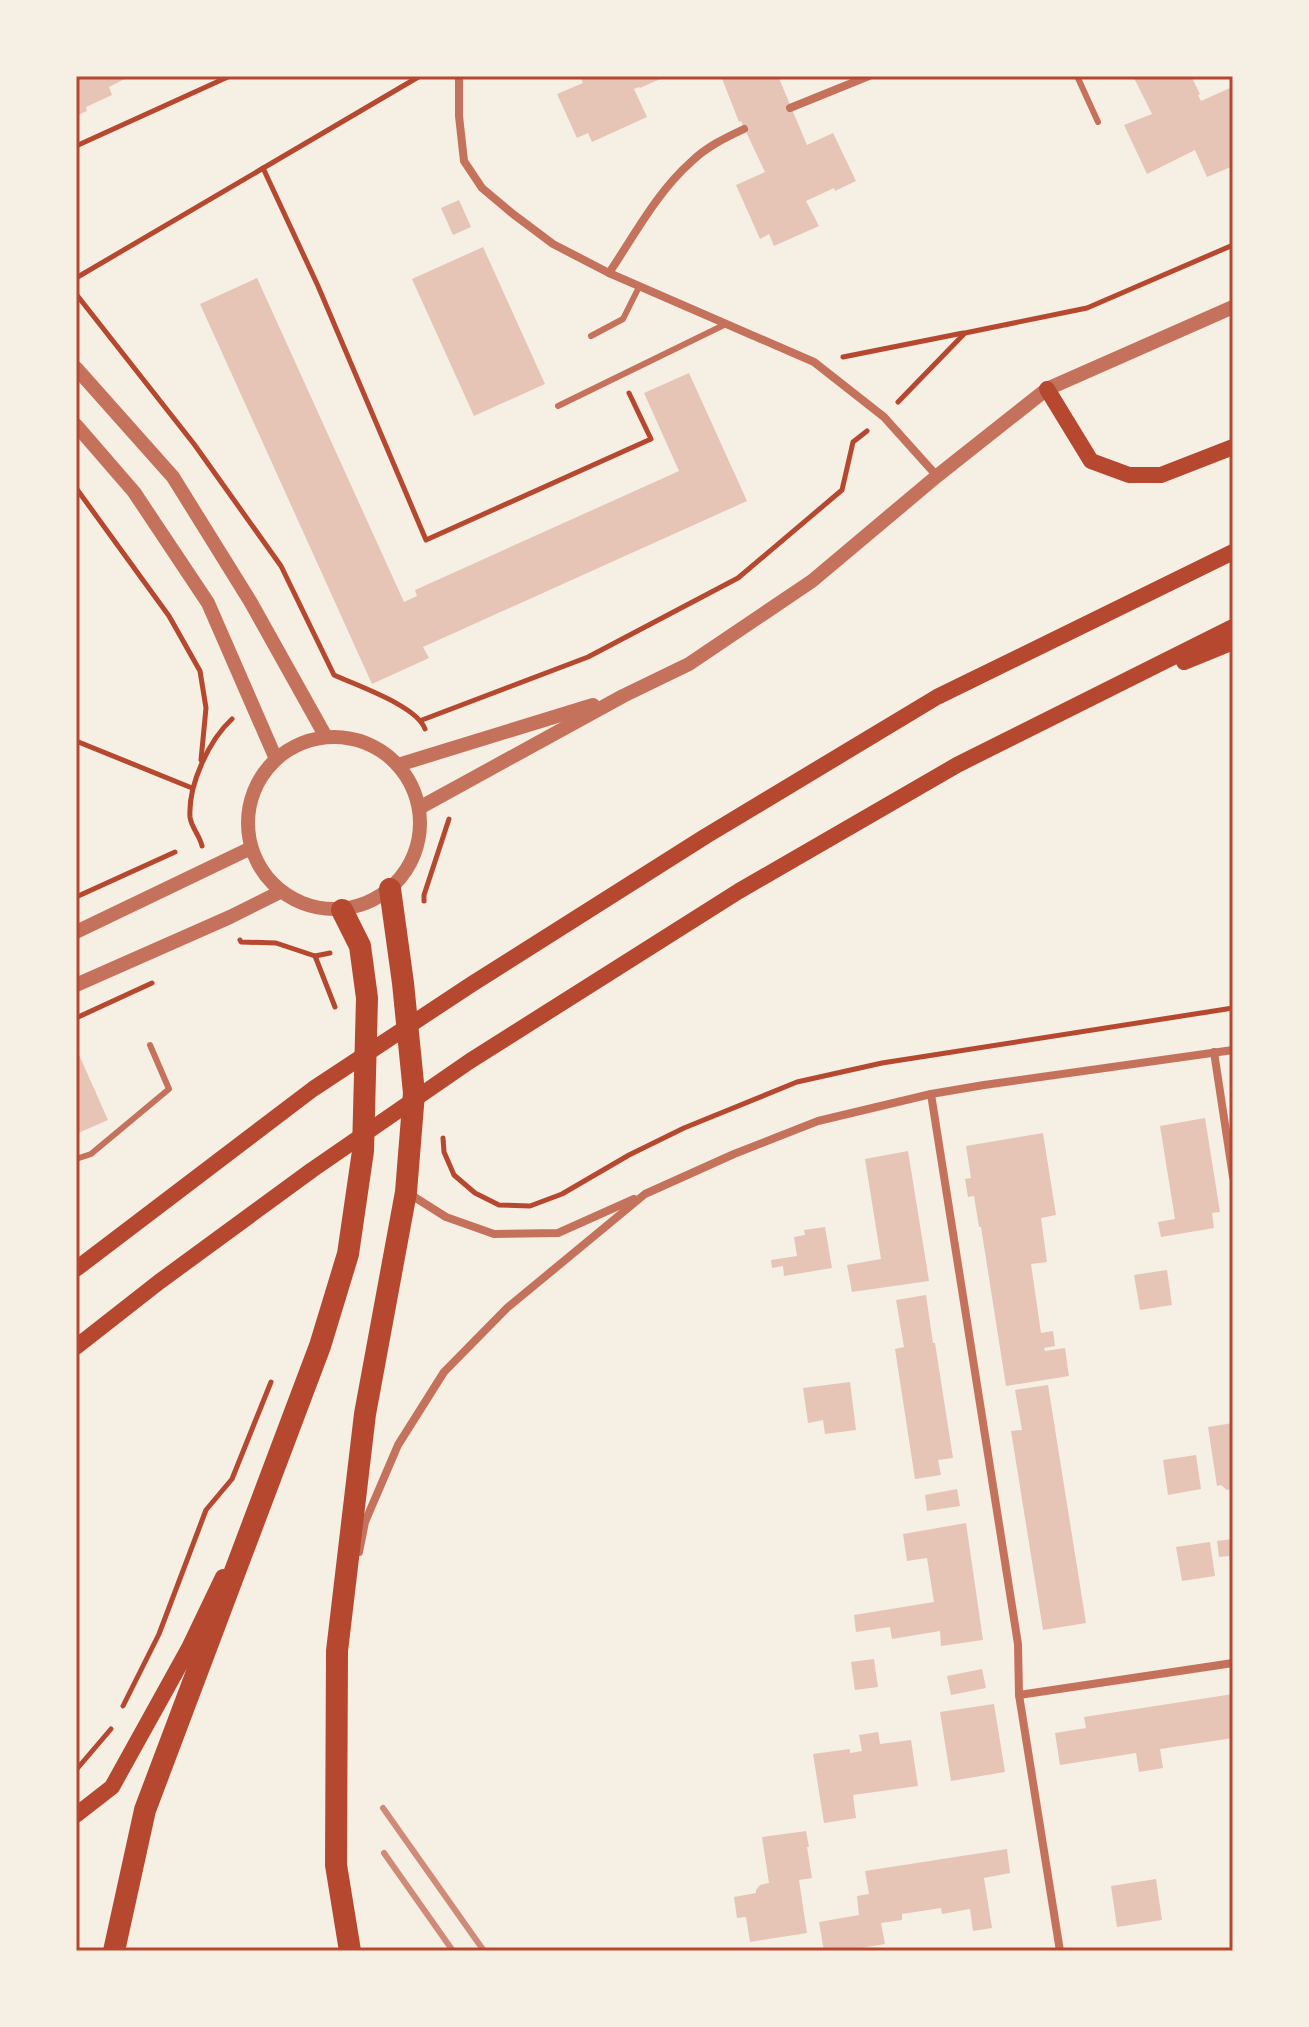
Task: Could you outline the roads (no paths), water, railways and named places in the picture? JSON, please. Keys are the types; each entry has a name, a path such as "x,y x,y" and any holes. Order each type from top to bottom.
{"highway":[{"path":"350,1951 336,1865 337,1651 365,1414 406,1192 414,1093 390,889"},
{"path":"114,1951 145,1810 320,1346 348,1254 363,1151 367,998 360,946 342,910"}],"main road":[{"path":"1047,389 1091,461 1129,475 1161,475 1233,447"},
{"path":"76,1269 313,1089 706,836 937,697 1233,552"},
{"path":"76,1347 312,1170 470,1061 739,891 957,765 1233,627"},
{"path":"1074,705 1233,642"},
{"path":"76,1815 112,1787 189,1648 264,1493"}],"street":[{"path":"459,76 464,161 482,188 513,214 553,244 609,273 814,362 884,417 937,476"},
{"path":"790,108 869,76"},
{"path":"609,273 676,177 719,141 744,129"},
{"path":"419,808 623,696 689,664 812,581 1047,389 1233,307"},
{"path":"76,368 173,477 250,601 326,737"},
{"path":"76,425 134,492 208,603 276,759"},
{"path":"398,765 623,696"},
{"path":"326,737 353,738 378,748 398,765 412,786 419,808 418,844 403,876 376,900 342,910 320,909 299,903 280,892 262,872 251,848 247,824 250,800 260,777 276,759 307,740 326,737"},
{"path":"76,932 251,848"},
{"path":"76,985 280,892"},
{"path":"406,1192 446,1217 494,1234 558,1233 734,1154 818,1121 931,1094 1233,1050"},
{"path":"1214,1052 1233,1177"},
{"path":"931,1094 1018,1644 1019,1695 1060,1951"},
{"path":"337,1651 365,1522 398,1445 444,1372 507,1308 645,1194"},
{"path":"1019,1695 1233,1663"}],"lane":[{"path":"1077,76 1098,122"},
{"path":"591,336 623,319 639,287"},
{"path":"558,406 726,324"},
{"path":"76,1159 91,1154 169,1089 150,1045"}],"railway":[{"path":"383,1808 484,1951"},
{"path":"384,1853 453,1951"}]}
